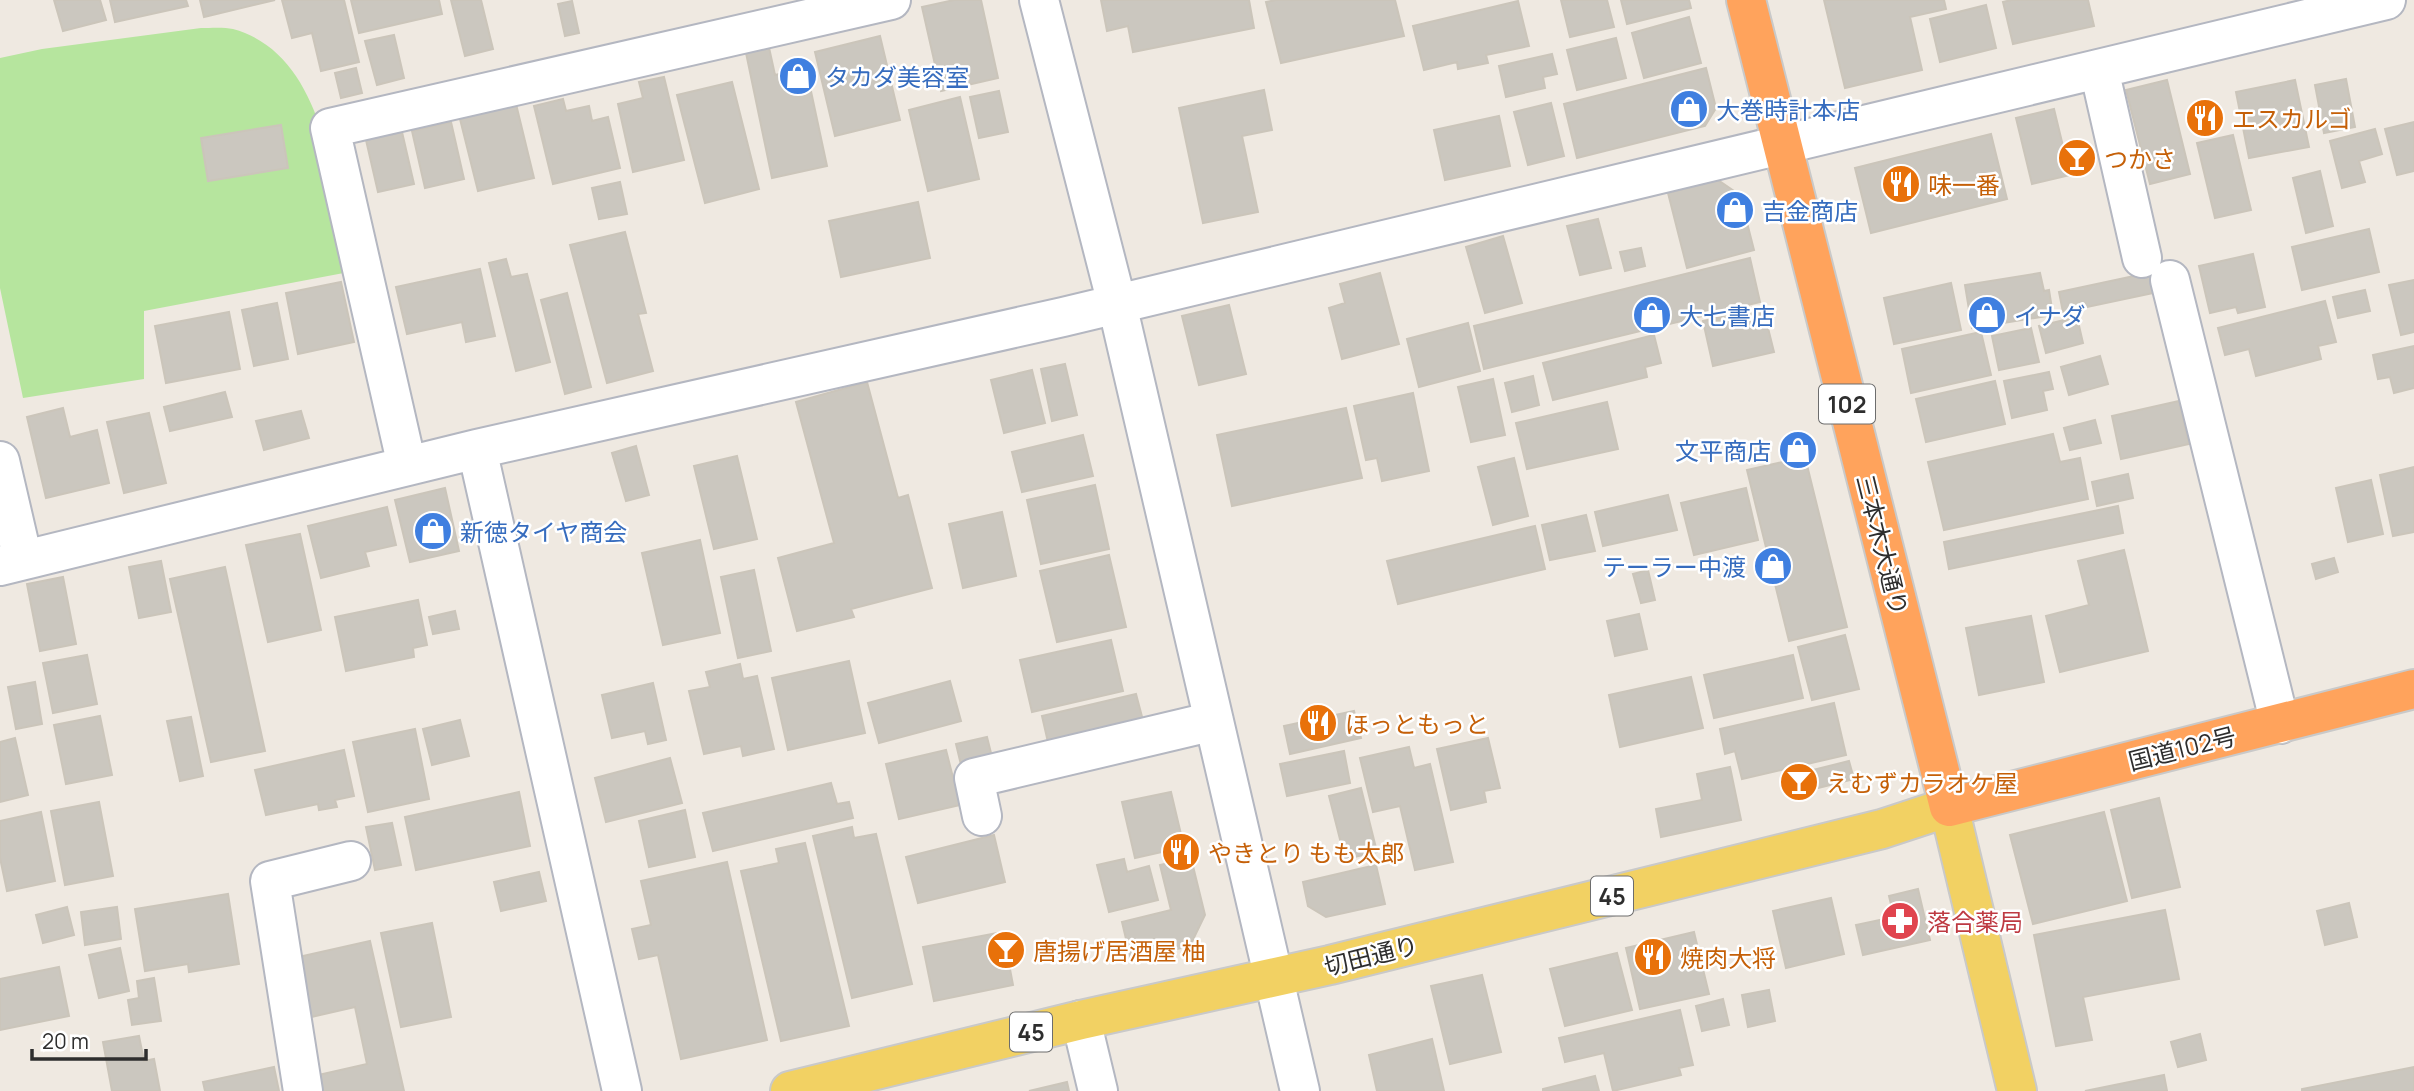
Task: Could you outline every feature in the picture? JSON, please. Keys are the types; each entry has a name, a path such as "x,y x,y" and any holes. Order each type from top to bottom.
{"highway":[{"name":"三本木大通り","path":"1746,0 1949,807"},
{"name":"国道102号","path":"1949,807 2414,690"}],"main road":[{"name":"切田通り","path":"803,1089 1081,1020 1273,978 1882,829 1949,807"},
{"name":"三本木大通り","path":"1949,807 2017,1091"}],"street":[{"path":"407,466 330,128 891,0"},
{"path":"1039,0 1117,304 1300,1091"},
{"path":"0,461 12,563 477,449 1117,304 2386,0"},
{"path":"2099,69 2280,724"},
{"path":"477,449 622,1091"},
{"path":"982,816 974,778 1214,722"},
{"path":"303,1091 270,881 351,861"},
{"path":"1081,1020 1098,1091"}],"green space":[{"path":"201,28 233,29 265,44 289,67 308,96 331,167 349,272 144,311 144,379 23,398 0,288 0,58 42,49"}],"building":[{"path":"54,0 100,0 106,20 63,31"},
{"path":"110,0 186,0 188,6 115,22"},
{"path":"200,0 275,0 204,17"},
{"path":"282,0 344,0 359,62 321,71 312,33 292,38"},
{"path":"351,0 439,0 442,14 359,33"},
{"path":"451,0 481,0 493,49 465,56"},
{"path":"954,0 981,0 998,78 941,91 922,7"},
{"path":"1101,0 1249,0 1254,28 1133,52 1128,26 1107,31"},
{"path":"1395,0 1404,36 1281,63 1266,2"},
{"path":"1561,0 1607,0 1614,27 1570,37"},
{"path":"1621,0 1689,0 1691,8 1627,24"},
{"path":"1824,0 1944,0 1946,9 1910,17 1922,70 1845,88"},
{"path":"2088,0 2094,26 2013,44 2003,2"},
{"path":"572,1 579,33 565,36 558,4"},
{"path":"1518,1 1529,46 1486,55 1488,63 1458,69 1457,62 1424,70 1413,26"},
{"path":"1986,5 1996,48 1940,62 1930,19"},
{"path":"1689,17 1701,63 1644,78 1632,33"},
{"path":"394,35 404,78 377,85 365,41"},
{"path":"880,36 900,120 835,136 815,52"},
{"path":"1616,38 1626,78 1577,90 1567,50"},
{"path":"768,43 775,75 806,68 827,166 772,178 745,48"},
{"path":"1552,54 1557,74 1543,77 1545,88 1506,97 1499,66"},
{"path":"356,68 362,93 341,98 335,73"},
{"path":"1706,68 1716,108 1705,126 1577,158 1564,104"},
{"path":"664,77 684,160 633,172 618,104 643,98 639,82"},
{"path":"2346,79 2355,127 2324,133 2315,85"},
{"path":"2167,80 2190,174 2150,184 2126,90"},
{"path":"2295,80 2309,147 2249,158 2236,92"},
{"path":"732,82 759,189 705,203 677,95"},
{"path":"1264,90 1272,130 1242,136 1258,212 1203,223 1179,108"},
{"path":"999,91 1008,132 979,138 970,97"},
{"path":"960,97 979,179 928,191 909,110"},
{"path":"563,99 566,111 589,106 592,121 608,117 620,168 553,184 534,106"},
{"path":"1551,103 1564,156 1528,165 1514,112"},
{"path":"516,104 534,178 478,191 460,119"},
{"path":"2054,109 2070,175 2032,184 2016,118"},
{"path":"1499,116 1510,166 1445,180 1434,130"},
{"path":"451,122 464,179 425,188 412,131"},
{"path":"2414,122 2414,171 2397,175 2385,129"},
{"path":"281,125 288,168 208,181 201,138"},
{"path":"2375,129 2382,154 2359,161 2365,182 2342,188 2330,141"},
{"path":"402,132 414,184 378,192 366,140"},
{"path":"1991,134 2007,199 1871,233 1855,168"},
{"path":"2233,135 2251,210 2215,218 2197,143"},
{"path":"2320,171 2333,226 2306,233 2293,178"},
{"path":"1718,180 1740,195 1754,250 1687,268 1668,193"},
{"path":"620,182 627,214 599,219 592,188"},
{"path":"918,202 930,258 841,277 829,221"},
{"path":"1598,219 1611,268 1580,275 1567,226"},
{"path":"2369,229 2379,272 2302,290 2292,247"},
{"path":"625,232 646,313 638,314 653,371 607,383 570,245"},
{"path":"1503,236 1522,303 1485,313 1466,247"},
{"path":"1641,248 1645,266 1625,271 1620,252"},
{"path":"2253,254 2265,307 2238,313 2236,307 2210,313 2199,266"},
{"path":"1750,258 1760,302 1484,369 1474,326"},
{"path":"506,259 511,277 527,274 550,362 516,371 489,263"},
{"path":"480,269 495,336 466,342 462,322 407,334 396,287"},
{"path":"2153,272 2158,292 2063,312 2059,292"},
{"path":"1380,273 1399,344 1342,359 1329,308 1345,303 1340,284"},
{"path":"2040,273 2044,291 2049,290 2053,315 1972,328 1965,285"},
{"path":"2414,280 2414,332 2401,335 2389,285"},
{"path":"341,282 354,342 298,354 286,293"},
{"path":"1951,283 1961,330 1894,344 1884,298"},
{"path":"2365,290 2370,311 2338,318 2333,297"},
{"path":"567,293 591,387 565,394 541,300"},
{"path":"2325,301 2336,342 2318,346 2321,359 2256,376 2249,349 2225,355 2218,328"},
{"path":"277,303 288,359 254,366 242,310"},
{"path":"1229,305 1246,374 1199,385 1182,316"},
{"path":"1763,308 1774,352 1713,366 1703,321"},
{"path":"229,312 240,369 166,383 155,326"},
{"path":"2077,317 2083,343 2046,353 2039,326"},
{"path":"1468,323 1480,371 1419,387 1407,339"},
{"path":"2031,328 2039,362 1999,370 1992,336"},
{"path":"1981,332 1991,375 1911,393 1902,349"},
{"path":"1654,335 1661,363 1645,367 1647,377 1553,400 1543,363"},
{"path":"2414,346 2414,388 2394,393 2390,377 2378,379 2373,355"},
{"path":"2100,356 2108,384 2069,395 2061,367"},
{"path":"1065,364 1077,415 1052,421 1041,369"},
{"path":"1032,370 1045,423 1004,433 991,380"},
{"path":"2049,372 2053,389 2043,391 2047,410 2012,418 2004,381"},
{"path":"1533,376 1539,405 1512,412 1505,383"},
{"path":"1493,379 1505,435 1471,442 1458,387"},
{"path":"1995,381 2005,424 1926,442 1916,399"},
{"path":"867,382 898,498 908,495 932,588 851,609 854,617 797,631 778,558 834,543 796,402"},
{"path":"225,392 232,417 170,431 164,407"},
{"path":"1413,393 1429,471 1382,481 1377,458 1366,460 1354,406"},
{"path":"2179,401 2189,444 2121,459 2112,416"},
{"path":"1607,402 1618,449 1527,469 1516,423"},
{"path":"63,408 70,437 97,430 109,483 46,498 27,417"},
{"path":"1346,408 1362,478 1232,506 1217,435"},
{"path":"301,411 309,438 264,450 256,421"},
{"path":"149,413 166,483 124,493 107,422"},
{"path":"2095,420 2101,443 2070,450 2064,428"},
{"path":"2053,434 2060,462 2080,458 2088,499 1944,530 1928,462"},
{"path":"1083,435 1093,476 1022,492 1012,452"},
{"path":"636,446 649,495 626,501 612,453"},
{"path":"737,456 757,539 714,549 694,466"},
{"path":"1805,457 1847,627 1789,641 1747,470"},
{"path":"1514,458 1528,516 1493,525 1478,467"},
{"path":"2414,467 2414,532 2393,536 2380,475"},
{"path":"2128,474 2133,498 2097,506 2092,482"},
{"path":"2371,480 2383,534 2348,542 2336,488"},
{"path":"1095,485 1109,549 1041,564 1027,500"},
{"path":"445,488 459,551 410,562 395,500"},
{"path":"1746,488 1758,540 1694,555 1681,503"},
{"path":"1668,495 1677,530 1603,546 1595,512"},
{"path":"2118,506 2123,533 1949,569 1944,542"},
{"path":"387,507 396,545 365,552 369,566 321,578 308,526"},
{"path":"1002,512 1016,576 963,588 949,524"},
{"path":"1586,515 1595,551 1550,560 1542,525"},
{"path":"1535,526 1545,569 1398,604 1387,561"},
{"path":"300,534 321,630 268,642 246,545"},
{"path":"700,540 720,633 663,645 642,553"},
{"path":"2124,550 2148,651 2060,672 2046,616 2089,605 2078,561"},
{"path":"1109,555 1126,627 1057,642 1040,571"},
{"path":"2334,558 2338,572 2316,579 2312,564"},
{"path":"161,561 171,612 139,618 129,567"},
{"path":"225,567 265,751 211,762 170,579"},
{"path":"754,570 771,651 738,658 721,577"},
{"path":"1648,570 1655,600 1641,603 1633,574"},
{"path":"63,577 76,644 40,651 27,584"},
{"path":"418,600 427,645 413,648 414,657 346,671 335,617"},
{"path":"455,611 459,629 433,634 429,617"},
{"path":"1639,614 1647,649 1615,656 1607,621"},
{"path":"2031,616 2044,682 1979,695 1966,628"},
{"path":"1845,635 1859,689 1812,700 1798,647"},
{"path":"1111,640 1123,691 1032,712 1020,660"},
{"path":"87,655 97,704 53,713 43,663"},
{"path":"1793,655 1803,698 1714,718 1704,675"},
{"path":"849,661 865,733 788,750 772,678"},
{"path":"740,664 743,679 757,676 774,749 743,756 741,746 704,754 689,691 710,687 706,672"},
{"path":"1691,677 1703,728 1620,747 1609,695"},
{"path":"950,681 961,721 879,743 868,703"},
{"path":"35,682 42,724 16,729 8,687"},
{"path":"653,683 666,740 648,744 645,731 612,738 602,695"},
{"path":"1136,694 1145,728 1050,751 1042,716"},
{"path":"1834,703 1846,755 1742,779 1735,751 1725,754 1720,729"},
{"path":"1354,711 1361,738 1290,754 1284,726"},
{"path":"100,716 112,775 66,784 54,725"},
{"path":"191,717 203,776 180,781 167,721"},
{"path":"460,720 469,756 432,765 423,729"},
{"path":"415,729 429,799 368,812 353,742"},
{"path":"987,737 993,761 962,769 956,744"},
{"path":"15,738 28,795 0,802 0,742"},
{"path":"1488,738 1500,788 1484,791 1486,802 1451,810 1437,749"},
{"path":"1409,747 1414,768 1430,764 1453,862 1415,870 1400,806 1373,812 1360,758"},
{"path":"344,750 354,796 335,800 337,807 319,810 318,804 266,815 255,770"},
{"path":"946,750 960,805 899,819 886,764"},
{"path":"1344,751 1350,783 1287,796 1280,764"},
{"path":"670,758 682,803 606,822 595,778"},
{"path":"1849,761 1854,779 1818,788 1813,770"},
{"path":"1730,767 1741,820 1661,837 1656,809 1702,800 1697,774"},
{"path":"831,783 837,804 849,802 853,818 713,851 703,813"},
{"path":"1361,788 1377,852 1345,859 1329,796"},
{"path":"519,792 530,846 416,870 405,817"},
{"path":"1171,792 1184,847 1135,858 1122,802"},
{"path":"2159,798 2180,887 2132,898 2111,810"},
{"path":"99,802 113,876 65,885 51,811"},
{"path":"685,810 695,857 649,867 639,821"},
{"path":"41,812 55,881 7,891 0,858 0,821"},
{"path":"2104,812 2127,901 2033,924 2010,835"},
{"path":"392,823 401,865 375,870 366,827"},
{"path":"852,827 854,838 876,834 912,984 852,998 813,836"},
{"path":"994,835 1005,882 918,903 906,857"},
{"path":"805,843 849,1026 781,1041 741,871 779,863 776,849"},
{"path":"1191,858 1205,915 1190,946 1131,960 1122,922 1171,910 1160,865"},
{"path":"1124,859 1127,872 1149,866 1158,900 1109,912 1097,865"},
{"path":"727,862 767,1040 681,1059 658,955 639,959 632,929 651,925 641,881"},
{"path":"1376,865 1385,904 1326,917 1308,906 1303,882"},
{"path":"539,872 546,901 501,911 494,882"},
{"name":"落合薬局","path":"1918,889 1930,940 1863,955 1856,925 1894,917 1889,896"},
{"path":"228,894 239,964 189,972 188,964 145,971 135,909"},
{"path":"1831,898 1844,954 1786,968 1773,911"},
{"path":"2349,903 2357,937 2325,945 2317,911"},
{"path":"67,907 74,935 43,943 36,915"},
{"path":"117,907 121,939 85,945 81,912"},
{"path":"2165,910 2179,979 2083,997 2092,1040 2056,1046 2034,935"},
{"path":"432,923 451,1017 401,1027 381,933"},
{"path":"1003,932 1013,985 934,1001 923,947"},
{"path":"1694,932 1709,994 1640,1009 1626,948"},
{"path":"370,941 404,1091 318,1091 314,1076 367,1064 355,1007 307,1018 294,958"},
{"path":"120,948 129,991 99,998 89,955"},
{"path":"1617,953 1632,1010 1565,1026 1550,969"},
{"path":"59,967 69,1016 0,1030 0,979"},
{"path":"1482,975 1501,1052 1450,1064 1431,986"},
{"path":"154,978 161,1021 132,1025 128,1000 139,998 137,981"},
{"path":"1769,990 1775,1021 1748,1027 1742,995"},
{"path":"1723,999 1729,1025 1702,1031 1696,1006"},
{"path":"1680,1010 1693,1065 1679,1068 1681,1075 1613,1091 1604,1053 1565,1062 1559,1038"},
{"path":"2200,1034 2206,1060 2178,1067 2171,1042"},
{"path":"139,1036 144,1061 154,1059 160,1091 112,1091 103,1042"},
{"path":"1432,1039 1444,1091 1377,1091 1369,1055"},
{"path":"274,1067 279,1091 205,1091 203,1082"},
{"path":"2414,1067 2414,1091 2302,1091 2302,1089"},
{"path":"2164,1075 2167,1091 2085,1091"},
{"path":"1595,1076 1599,1091 1543,1091 1543,1089"},
{"path":"1067,1082 1069,1091 1029,1091"}],"place":[{"name":"タカダ美容室","path":"798,76"},
{"name":"大巻時計本店","path":"1689,109"},
{"name":"エスカルゴ","path":"2205,118"},
{"name":"つかさ","path":"2077,158"},
{"name":"味一番","path":"1901,184"},
{"name":"吉金商店","path":"1735,210"},
{"name":"大七書店","path":"1652,315"},
{"name":"イナダ","path":"1987,315"},
{"name":"文平商店","path":"1798,450"},
{"name":"新徳タイヤ商会","path":"433,531"},
{"name":"テーラー中渡","path":"1773,566"},
{"name":"ほっともっと","path":"1318,723"},
{"name":"えむずカラオケ屋","path":"1799,782"},
{"name":"やきとり もも太郎","path":"1181,852"},
{"name":"落合薬局","path":"1900,921"},
{"name":"唐揚げ居酒屋 柚","path":"1006,950"},
{"name":"焼肉大将","path":"1653,957"}]}
